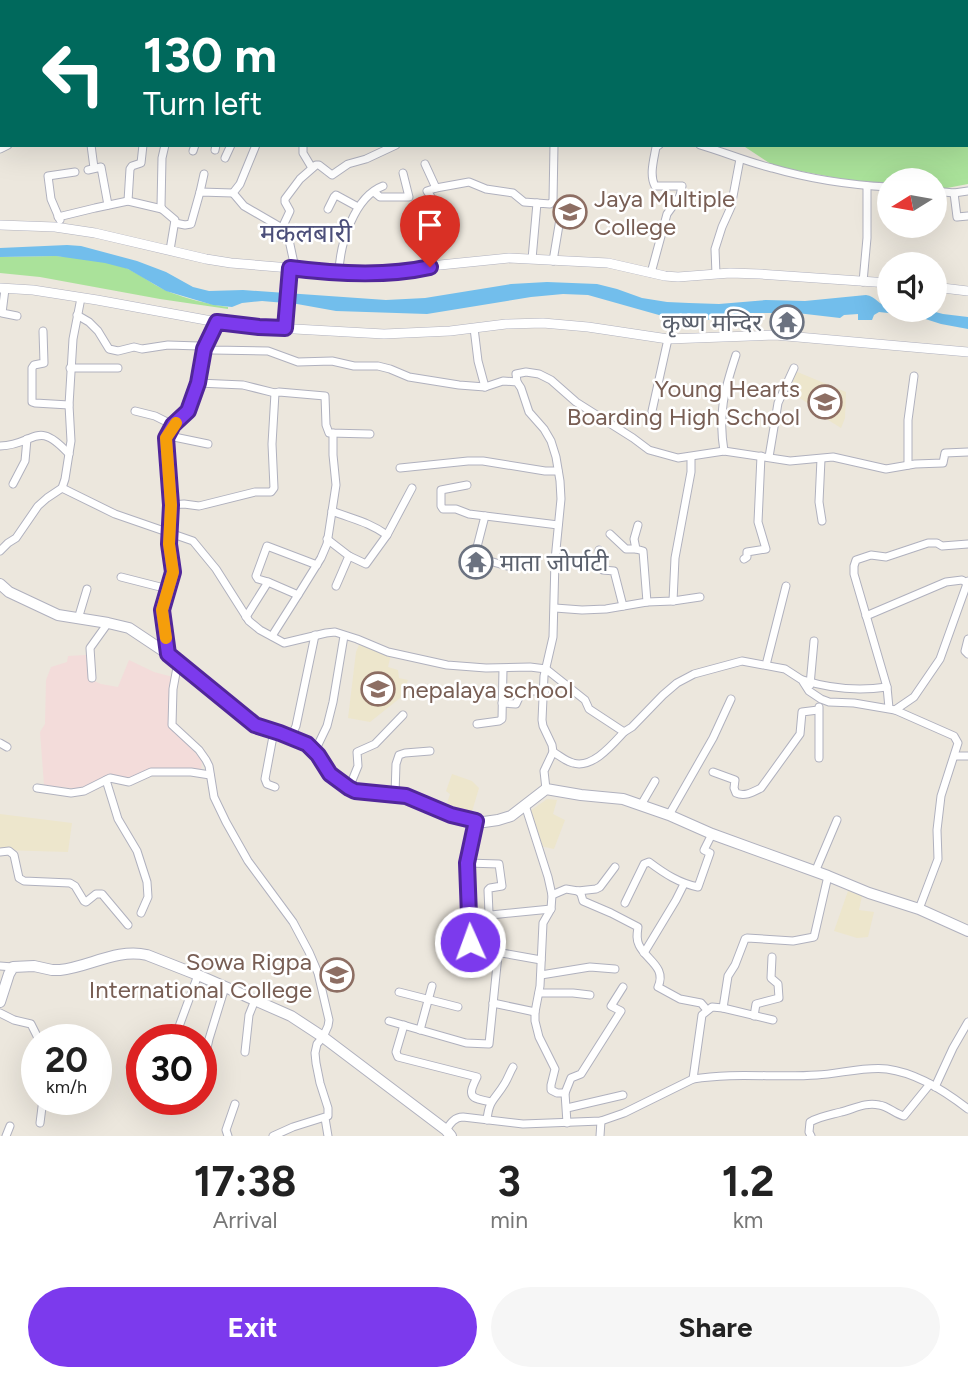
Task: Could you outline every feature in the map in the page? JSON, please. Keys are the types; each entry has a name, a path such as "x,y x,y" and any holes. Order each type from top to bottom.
{"main road":[{"path":"0,584 23,600 58,615 129,628 168,654 247,720 302,741 315,751 330,774 355,791 406,796 451,815 476,821 498,820 510,816 545,789 617,797 869,893 919,909 968,931"},
{"path":"0,1002 13,967 34,966 52,971 66,970 125,954 140,954 198,975 290,1016 323,1037 448,1133"}],"street":[{"path":"91,147 91,169 101,167 108,205"},
{"path":"128,201 130,169 141,163 143,147"},
{"path":"162,208 165,147"},
{"path":"225,158 230,147"},
{"path":"233,193 244,177 255,147"},
{"path":"302,147 312,168"},
{"path":"285,328 293,268 289,240 284,238 282,228 290,211 285,199 300,178 316,165 332,176 348,164 392,147"},
{"path":"430,267 449,224 427,191 469,182 485,189 513,193 524,202 550,204 553,201 554,147"},
{"path":"651,273 667,214 680,196 682,186 655,186 652,180 656,147"},
{"path":"707,147 800,175 877,186"},
{"path":"716,274 715,249 731,207 740,159"},
{"path":"425,164 436,187"},
{"path":"64,229 51,199 48,176 75,172"},
{"path":"374,192 380,197 409,197 403,173"},
{"path":"58,217 128,201 162,208 174,220 185,225 191,223 204,174"},
{"path":"339,272 344,236 358,208 367,196 383,186"},
{"path":"863,282 867,238 867,186"},
{"path":"947,192 968,191"},
{"path":"200,192 233,193 244,206 282,228"},
{"path":"954,193 957,217 968,216"},
{"path":"328,209 337,195 358,208"},
{"path":"532,260 537,203"},
{"path":"552,261 561,219"},
{"path":"170,250 174,220"},
{"path":"0,225 64,229 219,261 339,272 410,271 509,258 608,263 678,277 716,274 783,275 877,283"},
{"path":"17,316 2,313 3,289 33,290 259,327 384,334 543,323 668,339 775,335 968,352"},
{"path":"947,289 968,291"},
{"path":"0,551 16,538 38,506 62,488 65,479 71,441 69,405 73,338 81,298"},
{"path":"77,315 98,331 109,349 118,351 168,345 268,351 298,362 332,361 355,366 378,366 409,377 459,385 485,387 503,381 517,382"},
{"path":"168,654 162,610 173,572 169,544 171,505 166,438 173,425 188,411 198,383 204,349 217,322"},
{"path":"474,328 478,361 485,387"},
{"path":"43,331 44,363 32,368 32,402 69,405"},
{"path":"652,411 668,339"},
{"path":"724,451 720,429 723,397 736,355"},
{"path":"71,368 118,368"},
{"path":"744,559 747,552 766,549 758,522 765,456 778,403 794,368"},
{"path":"545,789 544,771 553,752 543,726 544,676 553,637 555,560 561,499 556,457 551,441 529,412 516,374 526,372 545,377 576,402 649,450 678,458 724,451 790,461 834,457 886,469 943,463 945,453 968,452"},
{"path":"908,465 908,420 914,376"},
{"path":"198,383 243,386 275,393 326,396 326,425 329,433 370,434"},
{"path":"171,505 199,506 256,492 271,492 274,488 272,444 275,393"},
{"path":"135,411 155,416 173,425"},
{"path":"168,433 174,437 208,444"},
{"path":"272,636 321,558 327,539 336,485 333,433"},
{"path":"0,446 35,436 47,436 55,439 69,454"},
{"path":"13,484 25,461 27,439"},
{"path":"673,601 676,558 691,457"},
{"path":"821,459 819,502 822,521"},
{"path":"400,468 482,461 558,471"},
{"path":"467,485 441,490 443,509 558,524"},
{"path":"62,488 115,514 193,541 216,569 246,617 260,630 284,643 335,632 388,652 447,665 546,669 584,700 589,709 624,732"},
{"path":"327,539 349,556 366,564 387,535 412,488"},
{"path":"332,512 368,523 387,535"},
{"path":"485,516 477,552 486,560 506,566"},
{"path":"636,549 634,539 638,525"},
{"path":"610,534 626,549 643,551 647,602"},
{"path":"892,709 854,574 856,560 871,555 886,557 928,543 942,546 968,544"},
{"path":"298,595 256,576 267,546 317,565"},
{"path":"599,550 603,570 614,571 623,606"},
{"path":"336,586 349,556"},
{"path":"121,577 168,589"},
{"path":"246,617 268,582"},
{"path":"866,616 946,582 967,582 940,659 910,706 916,721"},
{"path":"766,665 786,586"},
{"path":"78,619 87,589"},
{"path":"555,608 594,610 700,597"},
{"path":"92,678 90,648 108,623"},
{"path":"291,737 296,726 316,635"},
{"path":"315,751 327,726 344,636"},
{"path":"968,639 965,651 968,654"},
{"path":"809,686 814,641"},
{"path":"553,752 573,763 586,763 632,727 669,689 694,674 742,661 785,669 802,680 821,699 829,702 892,709 954,736 958,743 942,796 937,830 938,859 919,909"},
{"path":"178,662 173,689 172,725 199,750 209,766 214,797 226,822 248,861 293,922 309,952 329,1020 315,1053 329,1114 325,1118 273,1136"},
{"path":"477,724 502,719 503,668"},
{"path":"809,686 867,690 887,687"},
{"path":"502,703 516,704 522,691 545,691"},
{"path":"892,709 914,697"},
{"path":"669,815 732,699"},
{"path":"819,758 818,709 821,699"},
{"path":"713,772 735,780 734,788 740,795 761,788 800,734 802,712 818,709"},
{"path":"349,788 358,766 357,752 375,744 402,715"},
{"path":"274,731 265,779 267,784 275,787"},
{"path":"395,794 399,755 430,751"},
{"path":"955,756 968,756"},
{"path":"37,788 71,793 84,791 113,778 129,782 151,772 210,775"},
{"path":"106,780 118,819 137,851 146,875 148,897 141,912"},
{"path":"641,805 655,781"},
{"path":"524,805 552,895 551,909 543,923 541,975 535,1021 539,1037 555,1069 551,1090 565,1093"},
{"path":"815,872 837,820"},
{"path":"469,959 470,924 466,877 476,821"},
{"path":"625,904 647,862 667,876 698,887 710,853 704,850 712,834"},
{"path":"0,852 9,851 14,855 19,877 24,881 70,883 86,902 96,894 102,894 128,925"},
{"path":"467,863 499,864 502,886 490,888 487,894 489,914 551,909"},
{"path":"552,895 566,889 586,891 600,887 615,867"},
{"path":"723,1008 729,972 735,965 747,937 793,941 814,937 828,876"},
{"path":"644,953 684,884"},
{"path":"578,891 583,901 638,927 637,939 640,948 658,968 661,976 658,986 680,999 701,1003 707,1010"},
{"path":"389,1021 466,1043 489,1044 500,953 541,960"},
{"path":"754,1016 756,1004 779,998 778,984 771,978 772,957"},
{"path":"0,966 13,967"},
{"path":"541,975 590,967 615,969"},
{"path":"180,1024 198,975"},
{"path":"420,1030 432,986"},
{"path":"214,1024 225,987"},
{"path":"567,1123 565,1093 571,1078 581,1074 621,1011 611,1006 622,987"},
{"path":"399,992 458,1007"},
{"path":"539,993 590,995"},
{"path":"245,1052 249,1015 255,1000"},
{"path":"493,1003 535,1012"},
{"path":"693,1079 702,1015 707,1010 712,1007 723,1008 773,1020"},
{"path":"0,1013 31,1024"},
{"path":"811,1136 810,1122 822,1115 869,1104 881,1105 904,1116 932,1085 968,1022"},
{"path":"404,1025 396,1052 398,1057 477,1077 470,1091 471,1095 491,1102"},
{"path":"487,1120 491,1102 513,1067"},
{"path":"448,1133 451,1122 459,1117 523,1124 601,1121 624,1113 693,1079 724,1075 817,1075 886,1069 932,1085 968,1109"},
{"path":"567,1108 623,1095"},
{"path":"228,1136 226,1130 235,1104"},
{"path":"40,1122 41,1115"},
{"path":"325,1118 328,1136"},
{"path":"600,1136 601,1121"},
{"path":"6,1136 10,1126"}],"shaded area":[{"name":"Young Hearts Boarding High School","path":"795,371 846,392 845,418 841,428 786,389"},
{"name":"nepalaya school","path":"359,645 391,654 388,667 398,670 399,678 408,680 400,698 370,722 348,718"},
{"path":"86,655 90,679 101,684 118,687 129,660 154,672 173,677 169,725 202,760 201,773 152,770 130,778 107,775 80,789 44,785 40,732 45,724 46,680 51,667 67,662 68,656"},
{"path":"452,774 472,781 479,788 471,815 447,803 450,794 446,791"},
{"path":"547,799 557,800 553,814 565,820 554,849 540,846 529,812"},
{"path":"0,814 72,823 68,852 0,850"},
{"path":"848,891 862,896 859,910 874,912 868,937 857,938 834,931"}],"green space":[{"path":"745,147 968,147 968,184 947,188 947,168 877,168 877,184 774,166"},
{"path":"56,256 118,265 171,293 228,309 40,277 0,273 0,257"}],"water":[{"path":"81,246 137,261 166,272 193,287 209,291 243,290 386,300 425,298 511,284 547,282 597,284 642,298 689,303 805,301 866,295 877,301 877,313 872,320 858,320 858,314 840,318 797,313 748,313 704,320 666,317 588,295 563,294 427,314 336,311 262,301 232,307 213,305 166,291 128,269 105,263 56,256 0,257 0,248"},
{"path":"947,314 968,317 968,329 935,322 947,322"}],"slow traffic":[{"path":"166,638 162,610 173,572 169,544 171,505 166,438 176,423"}],"place":[{"name":"Jaya Multiple College","path":"570,212"},
{"name":"कृष्ण मन्दिर","path":"787,322"},
{"name":"Young Hearts Boarding High School","path":"825,402"},
{"name":"माता जोर्पाटी","path":"476,562"},
{"name":"nepalaya school","path":"378,689"},
{"name":"Sowa Rigpa International College","path":"337,975"}],"district":[{"name":"मकलबारी","path":"306,233"}],"route":[{"path":"430,267 410,271 365,272 290,268 285,328 217,322 202,355 198,383 188,411 173,425 166,438 171,505 169,544 173,572 162,610 168,654 247,720 307,744 335,779 355,791 406,796 451,815 476,821 466,877 470,942"}]}
